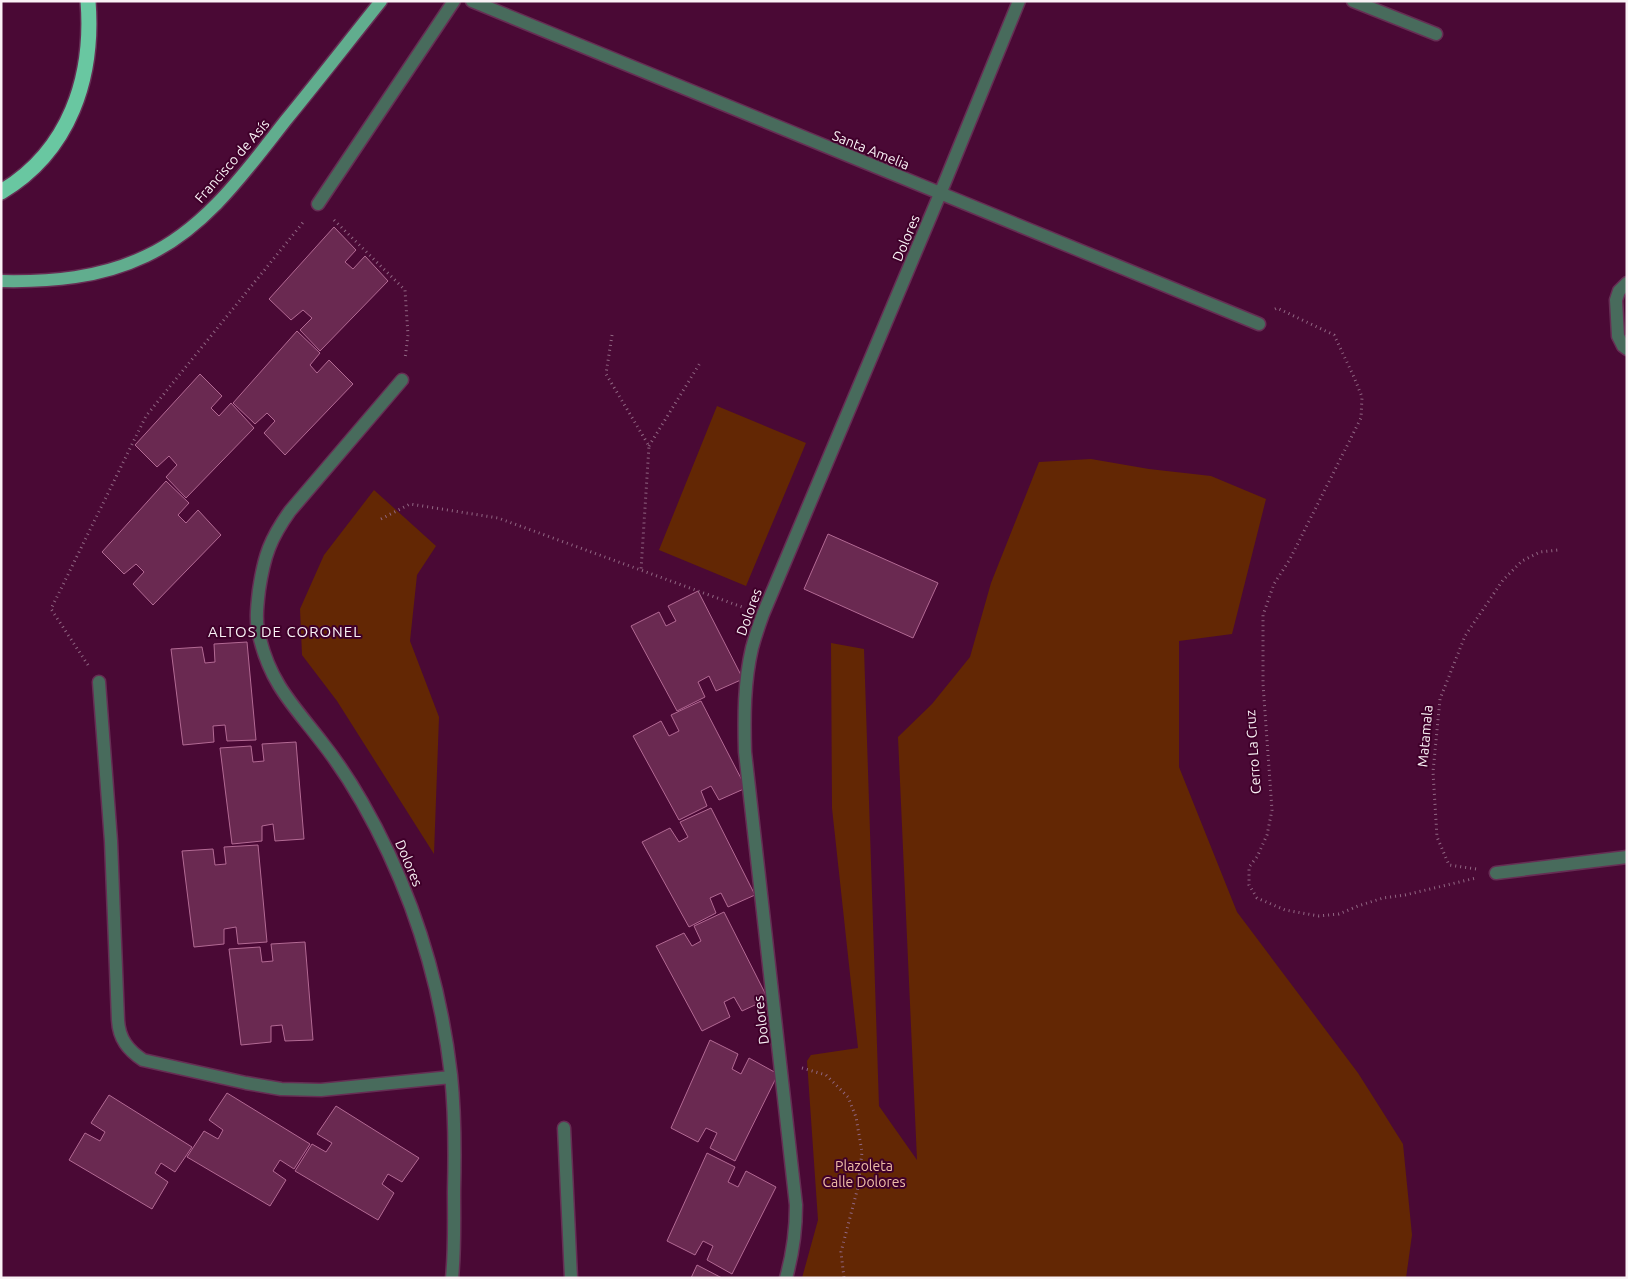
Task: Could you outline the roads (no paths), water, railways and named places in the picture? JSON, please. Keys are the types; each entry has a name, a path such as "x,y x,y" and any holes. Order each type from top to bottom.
{"highway":[{"path":"1,192 28,172 46,154 72,113 82,85 88,55 90,26 88,1"}],"main road":[{"name":"Francisco de Asís","path":"1,281 57,280 88,276 117,268 146,256 192,227 230,192 381,1"}],"street":[{"path":"318,204 454,1"},
{"name":"Santa Amelia","path":"472,1 1259,324"},
{"name":"Dolores","path":"786,1278 792,1254 796,1205 745,752 746,680 763,614 1019,1"},
{"path":"1353,1 1436,34"},
{"path":"1627,283 1618,291 1616,300 1618,336 1623,346 1627,349"},
{"name":"Dolores","path":"402,380 290,510 281,523 267,550 256,611 259,637 272,675 338,765 382,838 415,917 428,958 438,997 451,1077 454,1179 452,1278"},
{"path":"99,682 111,840 118,1020 121,1038 126,1046 143,1060 281,1089 321,1090 451,1077"},
{"path":"1496,873 1627,857"},
{"path":"564,1128 571,1278"}],"district":[{"name":"ALTOS DE CORONEL","path":"285,631"}],"park label":[{"name":"Plazoleta Calle Dolores","path":"864,1174"}]}
